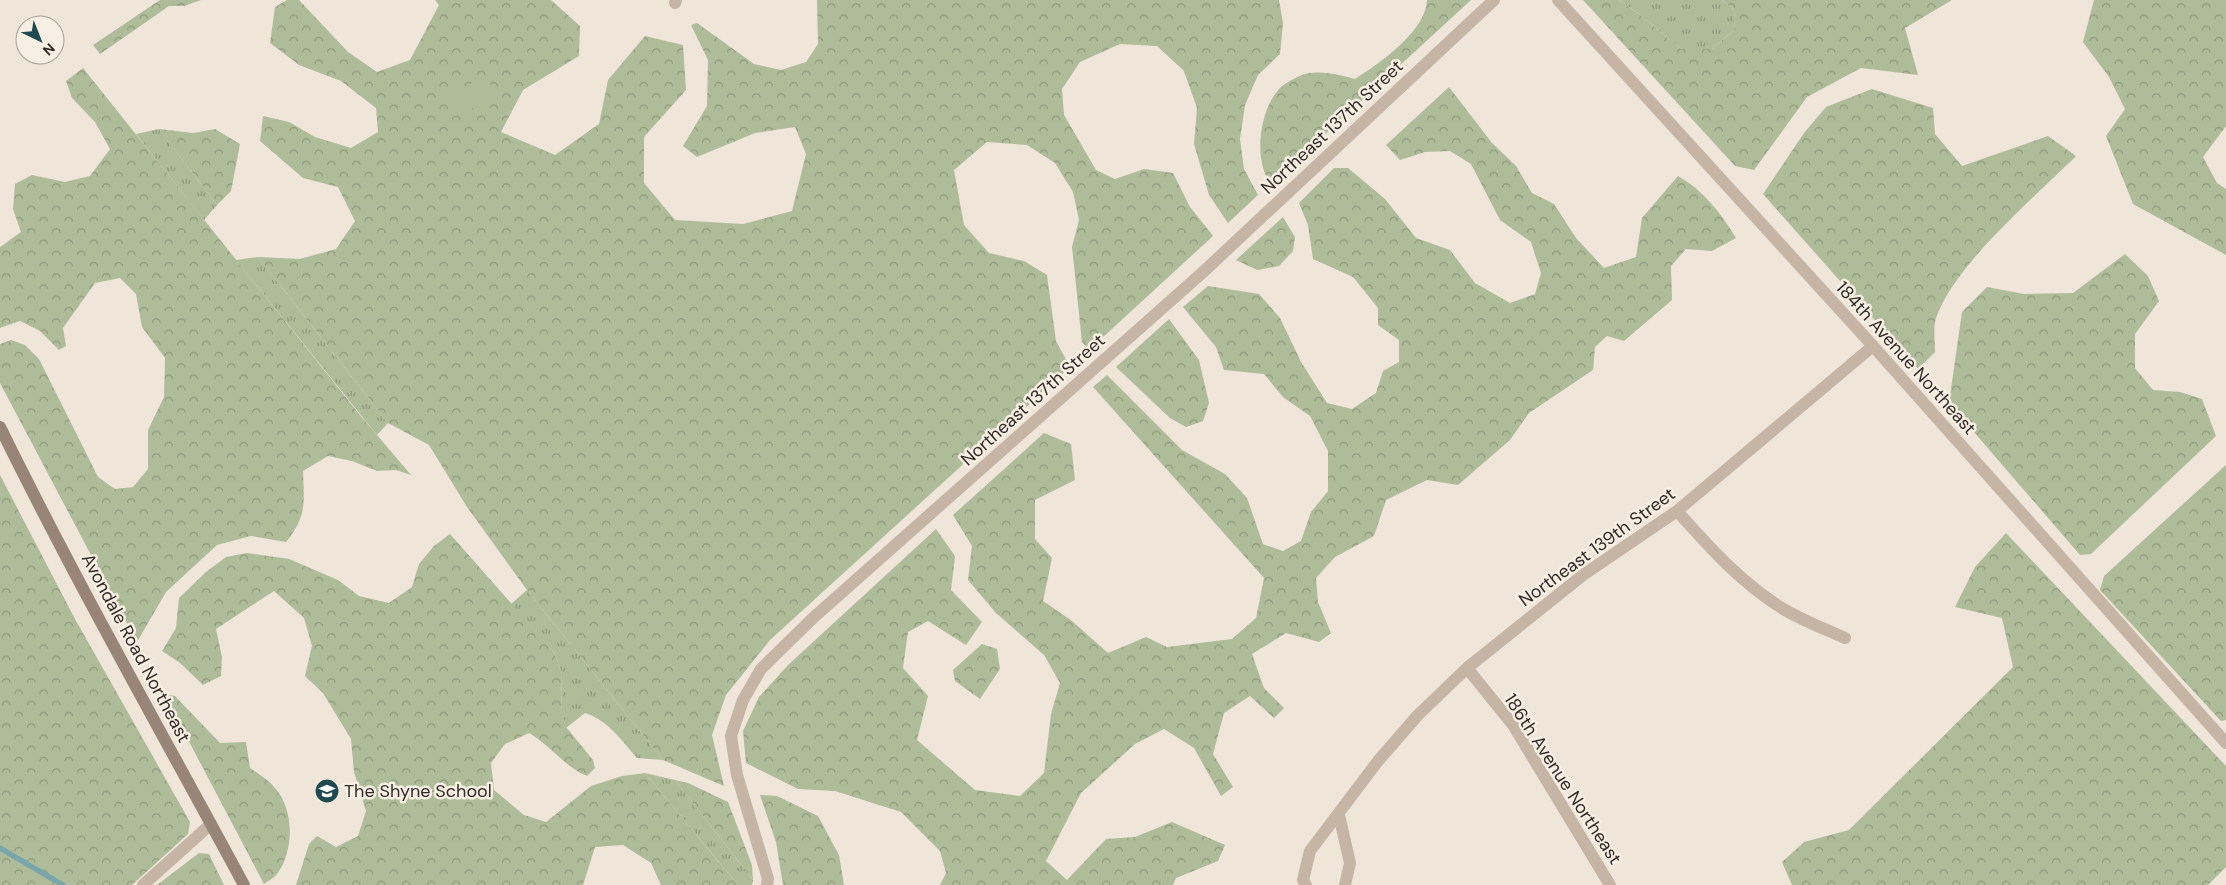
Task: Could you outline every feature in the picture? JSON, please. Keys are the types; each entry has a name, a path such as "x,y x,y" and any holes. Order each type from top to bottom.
{"main road":[{"name":"Avondale Road Northeast","path":"0,427 35,498 244,885"}],"street":[{"name":"Northeast 137th Street","path":"767,885 768,879 737,775 731,736 743,700 760,669 813,618 1202,273 1494,0"},
{"name":"184th Avenue Northeast","path":"1558,0 1873,346 2226,743"},
{"name":"Northeast 139th Street","path":"1306,885 1303,880 1310,851 1339,815 1378,760 1418,715 1467,668 1583,575 1677,511 1873,346"},
{"path":"1677,511 1714,553 1746,583 1786,610 1845,638"},
{"name":"186th Avenue Northeast","path":"1467,668 1512,725 1610,885"},
{"path":"1339,815 1350,863 1346,885"},
{"path":"143,885 211,824"}],"green space":[{"path":"160,0 201,0 184,6 169,6 100,54 93,45"},
{"path":"287,0 299,0 348,52 377,72 410,60 439,5 435,0 551,0 580,26 579,56 523,90 501,132 555,155 599,124 608,80 645,36 683,45 686,90 644,137 644,183 675,220 743,224 792,211 806,154 795,127 755,133 697,157 683,146 707,106 708,60 691,25 697,23 754,64 781,70 806,62 818,44 817,0 1279,0 1283,23 1280,54 1258,75 1245,105 1240,139 1244,169 1258,195 1228,223 1209,195 1194,144 1197,108 1184,71 1157,46 1120,44 1080,62 1062,89 1064,115 1096,170 1115,179 1144,169 1173,173 1190,207 1213,236 1089,350 1082,342 1072,247 1079,220 1073,192 1055,163 1027,145 987,142 954,170 964,225 989,253 1024,261 1047,275 1056,341 1070,367 770,640 726,695 712,735 724,786 663,760 527,590 467,507 429,445 388,423 258,257 300,259 336,249 355,221 338,187 303,178 260,141 263,116 289,122 315,137 351,148 378,132 376,108 341,81 299,65 270,43 275,7"},
{"path":"1427,0 1471,0 1271,184 1265,174 1262,163 1260,150 1261,136 1267,110 1272,98 1279,89 1293,79 1308,73 1329,73 1355,79 1400,45 1419,23 1425,12"},
{"path":"1583,0 1619,0 1638,13 1681,49 1712,49 1735,29 1734,10 1722,0 1952,0 1905,28 1918,75 1861,68 1807,97 1754,170 1735,166"},
{"path":"1619,0 1722,0 1734,10 1735,29 1712,49 1681,49 1638,13"},
{"path":"2094,0 2226,0 2226,126 2203,157 2217,183 2226,189 2226,255 2133,204 2106,136 2125,109 2109,77 2083,42"},
{"path":"83,68 360,415 411,475 396,470 377,471 352,461 328,456 303,471 303,509 298,524 286,542 251,536 217,545 166,592 137,642 0,383 0,344 11,340 25,345 39,359 98,477 115,489 133,487 148,469 148,430 164,397 165,358 142,327 136,294 120,278 95,283 63,328 66,346 59,350 40,331 20,321 0,328 0,247 21,232 13,209 15,184 32,175 65,182 90,176 110,149 95,122 72,98 66,81"},
{"path":"487,76 496,97 455,116 446,96"},
{"path":"1449,87 1492,143 1516,166 1532,193 1554,204 1576,238 1604,268 1636,257 1642,218 1678,176 1696,188 1711,203 1736,238 1712,251 1686,249 1671,266 1672,300 1624,341 1607,336 1595,347 1593,370 1529,413 1510,440 1458,485 1427,480 1386,500 1374,536 1335,557 1316,578 1318,602 1331,633 1319,642 1286,633 1252,654 1264,688 1284,708 1274,718 1250,696 1224,713 1213,754 1233,787 1221,796 1194,748 1164,729 1135,744 1081,793 1046,861 1067,880 1106,839 1135,837 1172,822 1225,845 1218,861 1176,878 1173,885 940,885 946,873 940,851 901,812 835,791 798,789 746,763 743,731 759,697 788,665 936,529 955,556 951,590 982,622 966,645 928,621 908,632 903,668 928,696 917,740 975,790 1020,796 1044,773 1051,714 1060,683 1044,655 996,613 968,580 972,546 953,515 1044,433 1071,444 1075,480 1035,500 1035,539 1052,558 1043,601 1072,621 1108,653 1146,637 1167,647 1232,639 1256,618 1264,578 1093,387 1107,375 1182,450 1225,474 1247,498 1263,544 1283,551 1301,541 1311,512 1328,491 1328,451 1310,416 1283,397 1264,374 1224,370 1216,347 1183,307 1208,286 1259,294 1280,318 1301,362 1327,403 1352,409 1376,393 1383,371 1399,362 1399,340 1378,325 1378,308 1353,277 1313,259 1308,225 1299,203 1334,168 1348,168 1385,199 1416,238 1450,250 1475,283 1510,303 1535,294 1541,273 1531,242 1500,220 1471,164 1450,151 1425,152 1400,160 1386,145"},
{"path":"1872,89 1933,108 1935,134 1962,166 2048,136 2076,156 1997,232 1960,276 1936,318 1934,331 1935,352 1918,369 1763,194 1804,133 1826,107"},
{"path":"159,129 217,205 204,220 136,134"},
{"path":"159,129 193,133 215,129 240,144 231,191 217,205"},
{"path":"1283,217 1295,237 1293,251 1279,266 1257,270 1236,260"},
{"path":"2125,254 2148,276 2159,301 2135,334 2135,368 2153,390 2180,392 2202,399 2216,436 2091,554 2080,555 1949,403 1962,312 1987,287 2024,294 2073,293"},
{"path":"258,257 388,423 377,435 236,260"},
{"path":"1169,319 1199,360 1209,403 1203,421 1186,427 1170,418 1116,367"},
{"path":"2226,465 2226,720 2221,721 2100,590 2104,576"},
{"path":"0,475 75,619 190,822 188,834 132,885 0,885"},
{"path":"2006,533 2226,766 2226,867 2208,885 1792,885 1782,862 1804,842 1849,830 2013,667 2002,618 1955,607 1975,567"},
{"path":"450,534 554,652 562,674 561,711 566,727 593,760 595,768 587,776 579,772 529,733 505,744 491,763 494,790 524,815 546,822 591,786 622,776 645,773 738,885 661,885 651,863 623,845 595,847 583,885 296,885 309,844 317,836 336,847 358,836 366,811 354,772 351,739 323,693 305,676 312,646 304,618 274,591 216,629 222,657 221,676 203,685 180,663 162,651 176,628 179,598 206,572 226,557 247,553 289,559 338,580 359,596 389,603 412,587 419,564 434,546"},
{"path":"527,590 663,760 637,758 601,720 585,713 566,728 561,711 562,674 554,652 511,604"},
{"path":"982,644 997,649 1000,669 980,699 955,681 953,670"},
{"path":"164,694 175,696 220,743 246,742 250,768 269,782 281,796 289,818 290,830 287,854 277,874 264,884"},
{"path":"645,773 675,780 753,880 752,885 738,885"},
{"path":"675,780 688,783 728,802 752,865 753,880"},
{"path":"760,795 777,796 818,816 839,855 844,885 783,885 776,842"},
{"path":"199,853 209,854 224,885 157,885"}],"waterway":[{"path":"0,848 63,885"}],"place":[{"name":"The Shyne School","path":"327,791"}]}
